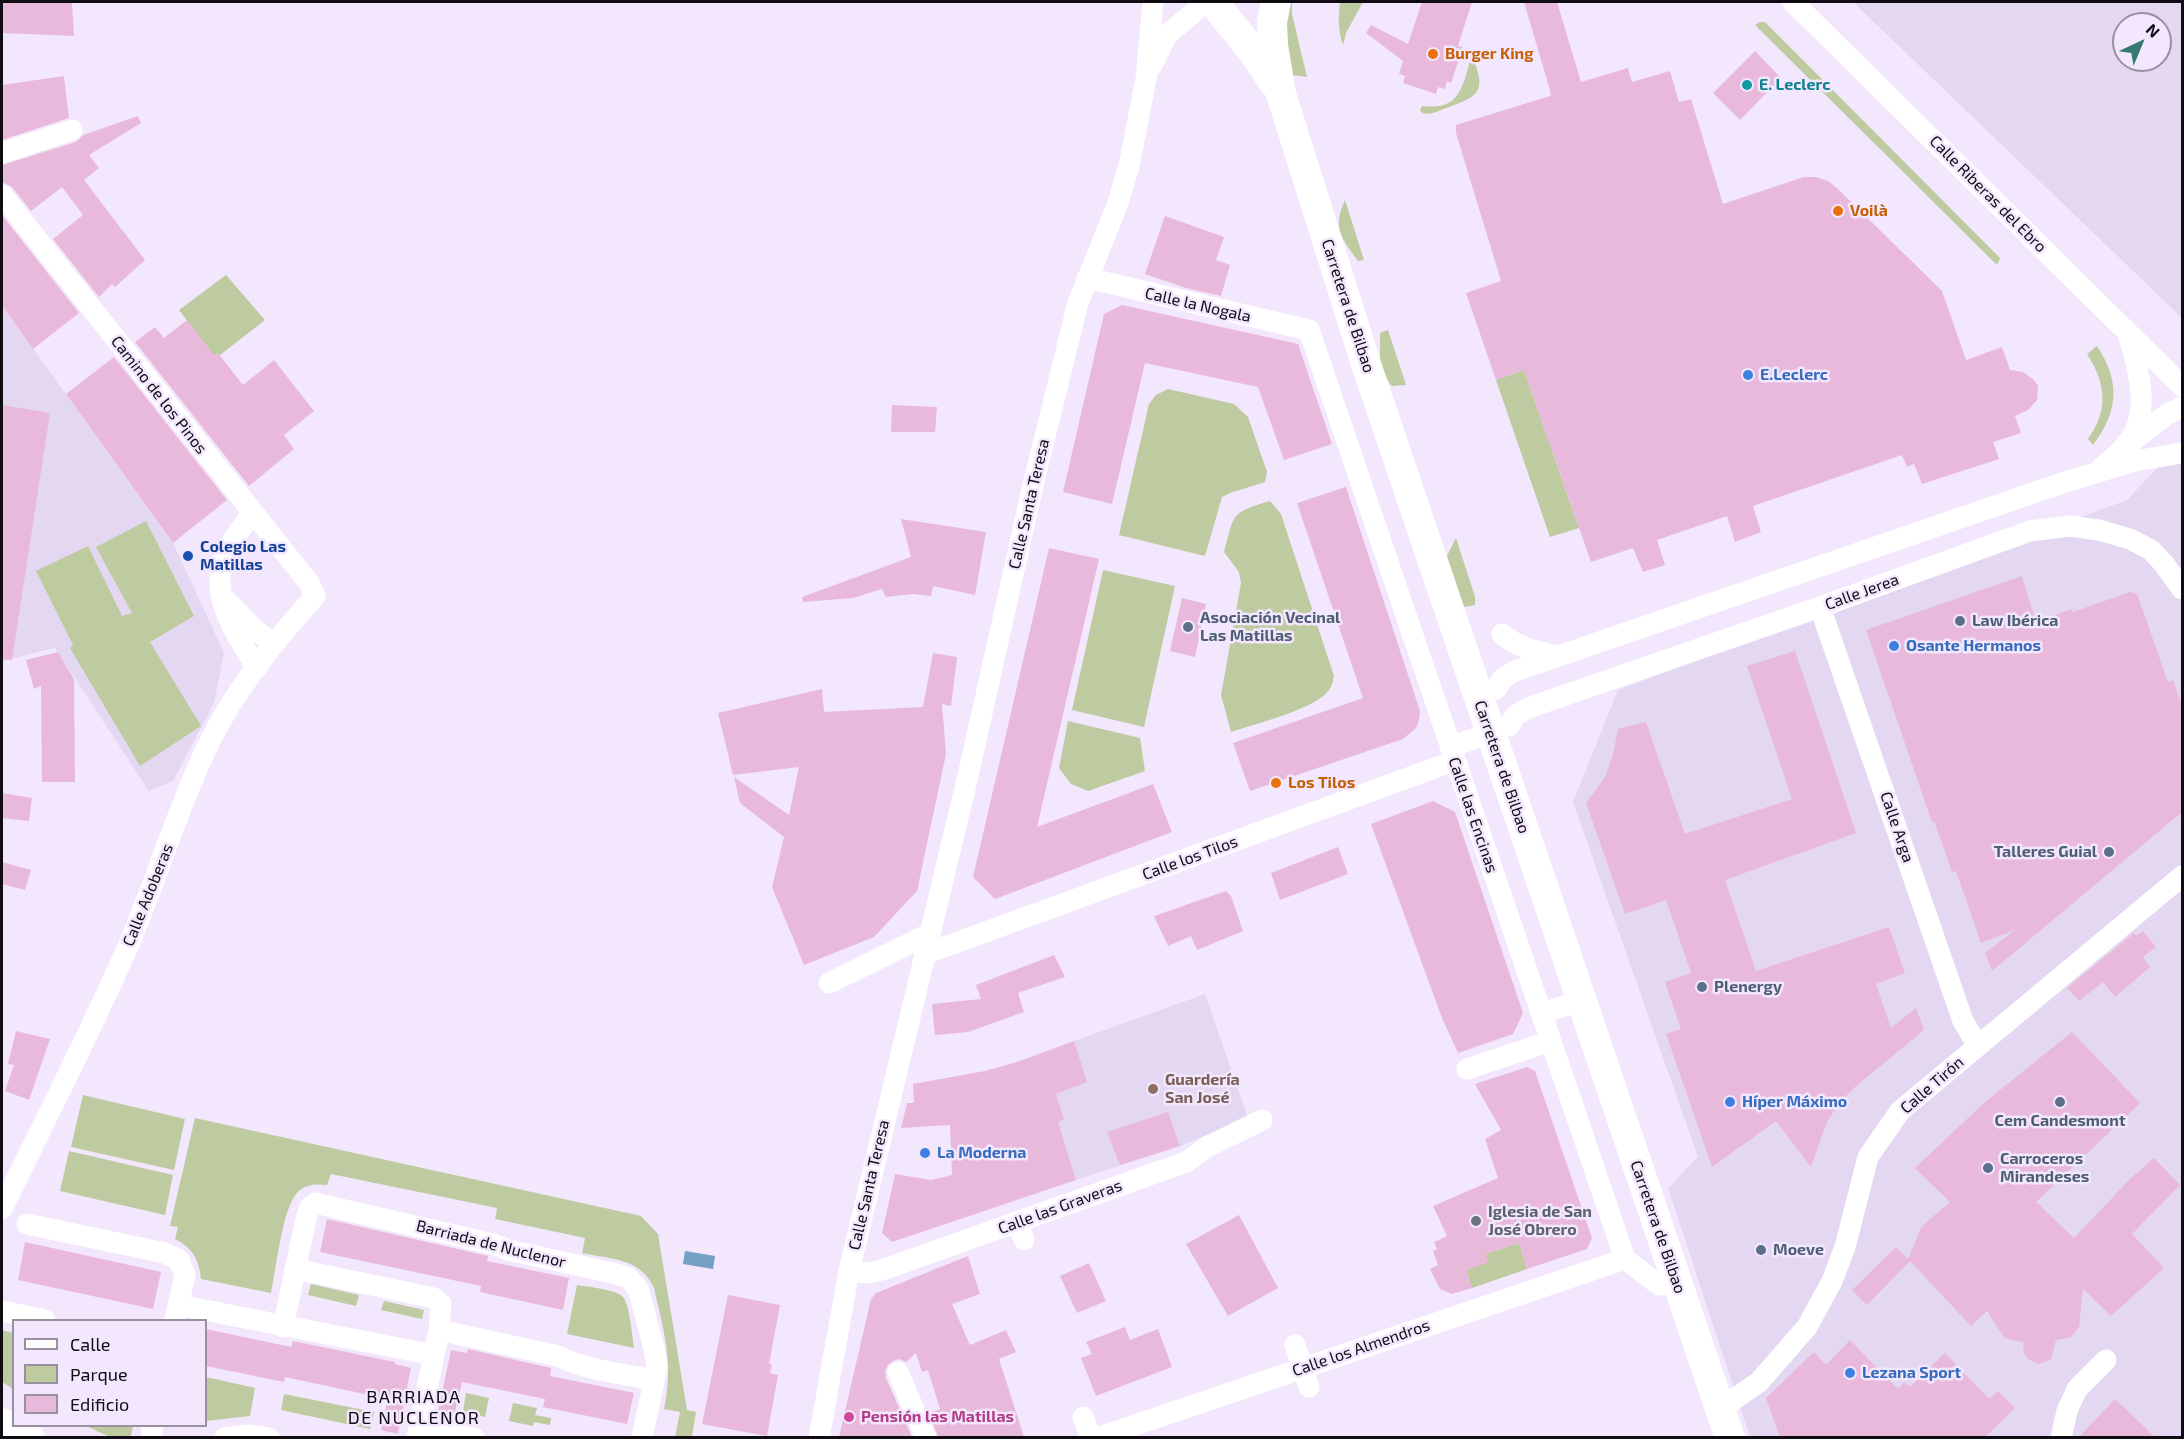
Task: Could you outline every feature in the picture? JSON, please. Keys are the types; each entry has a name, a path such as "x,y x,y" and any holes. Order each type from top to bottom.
{"main road":[{"path":"1214,2 1255,54 1281,94"},
{"path":"1276,2 1272,22 1273,45 1281,94"},
{"name":"Carretera de Bilbao","path":"1281,94 1367,367 1500,730 1668,1283 1730,1437"},
{"path":"2,1423 30,1437"}],"street":[{"name":"Calle Santa Teresa","path":"819,1437 849,1271 967,780 1034,481 1078,303 1118,203 1129,166 1146,79 1153,2"},
{"name":"Calle Santa Teresa","path":"1146,79 1167,35 1206,2"},
{"name":"Calle Riberas del Ebro","path":"1792,2 2182,387"},
{"path":"2,153 72,130"},
{"name":"Camino de los Pinos","path":"2,195 309,583 315,596"},
{"name":"Calle la Nogala","path":"1088,278 1309,330"},
{"name":"Calle las Encinas","path":"1309,330 1625,1259"},
{"path":"2123,448 2135,431 2141,396 2140,382 2128,333"},
{"path":"2098,471 2123,448 2166,415 2182,407"},
{"path":"2150,458 2172,450 2182,440"},
{"path":"1496,689 1503,678 1515,671 1558,656 2098,471 2150,458 2182,453"},
{"path":"252,513 226,552 219,576 220,593 231,623 257,668"},
{"name":"Calle Jerea","path":"1500,730 1516,715 1528,708 1821,607 2030,531 2069,526 2099,530 2130,539 2151,550 2182,589"},
{"path":"220,593 253,628 274,644"},
{"name":"Calle Adoberas","path":"2,1209 134,933 195,774 212,738 274,644 315,596"},
{"name":"Calle Arga","path":"1821,607 1963,1021 1978,1046"},
{"path":"1502,634 1511,642 1527,649 1558,656"},
{"name":"Calle los Tilos","path":"927,944 1452,754 1500,730"},
{"name":"Calle Tirón","path":"1720,1409 1759,1382 1807,1327 1832,1281 1845,1247 1868,1157 1900,1111 2182,876"},
{"path":"829,983 927,944"},
{"path":"1541,1013 1581,1001"},
{"path":"1467,1069 1551,1041"},
{"name":"Calle las Graveras","path":"849,1271 867,1273 882,1270 1021,1231 1186,1162 1207,1147 1262,1120"},
{"name":"Barriada de Nuclenor","path":"283,1327 309,1208 315,1203 617,1274 629,1278 638,1289 657,1367 642,1437"},
{"path":"27,1224 172,1256 179,1260 185,1275 177,1313 289,1326 434,1355"},
{"path":"1625,1259 1668,1283"},
{"name":"Calle los Almendros","path":"1097,1437 1306,1377 1625,1259"},
{"path":"295,1269 437,1299 442,1308 439,1330 418,1432 474,1437"},
{"path":"2,1311 40,1319"},
{"path":"439,1330 654,1380"},
{"path":"1295,1345 1306,1377"},
{"path":"2061,1437 2067,1411 2077,1389 2106,1360"},
{"path":"898,1372 926,1437"},
{"path":"1083,1417 1091,1437"},
{"path":"225,1437 250,1435 268,1437"}],"shaded area":[{"path":"1853,2 2182,2 2182,318"},
{"path":"2,305 174,545 224,653 214,703 173,781 149,791 55,648 2,661"},
{"path":"2182,442 2182,1437 1750,1437 1668,1188 1698,1157 1573,802 1618,690 2127,500"},
{"name":"Guardería San José","path":"1205,994 1248,1118 1180,1146 1076,1180 1049,1097 1074,1041"}],"green space":[{"path":"1287,2 1292,2 1292,14 1307,77 1292,75 1282,40"},
{"path":"1340,2 1363,2 1346,33 1343,45 1339,24"},
{"path":"1765,22 2000,258 1997,265 1755,25"},
{"path":"1472,55 1479,76 1478,89 1475,94 1469,99 1436,112 1422,113 1420,110 1422,106 1435,106 1453,100 1462,86"},
{"path":"1345,200 1364,260 1358,261 1340,232 1339,218"},
{"path":"226,275 265,320 220,355 217,353 214,356 179,310"},
{"path":"1388,330 1406,385 1392,386 1380,370 1380,333"},
{"path":"2097,346 2110,372 2113,397 2108,421 2093,445 2088,439 2099,418 2102,397 2098,375 2087,354"},
{"path":"1524,370 1579,528 1550,537 1496,380"},
{"path":"1168,389 1234,404 1248,417 1267,472 1265,482 1222,497 1205,556 1119,535 1149,404 1156,395"},
{"path":"1270,501 1281,514 1334,676 1329,690 1311,703 1298,710 1231,732 1221,695 1241,583 1239,572 1224,552 1236,516 1247,509"},
{"path":"146,521 194,616 150,642 201,726 140,766 70,648 73,645 36,571 88,546 122,616 132,613 96,547"},
{"path":"1456,538 1475,597 1475,605 1465,607 1461,604 1444,562"},
{"path":"1103,570 1175,586 1144,727 1072,710"},
{"path":"1068,721 1140,738 1145,771 1088,791 1071,784 1059,768"},
{"path":"83,1095 185,1119 174,1170 71,1147"},
{"path":"195,1118 641,1216 658,1234 687,1410 696,1412 692,1437 675,1437 680,1412 664,1409 668,1362 654,1288 648,1278 633,1265 624,1261 582,1253 585,1238 495,1219 497,1208 331,1174 327,1185 307,1186 297,1193 292,1201 280,1240 271,1293 201,1279 194,1255 175,1239 178,1227 170,1226"},
{"path":"69,1151 173,1175 165,1215 60,1191"},
{"path":"1519,1243 1527,1269 1472,1288 1466,1270 1488,1262 1485,1254"},
{"path":"311,1284 359,1295 356,1306 308,1295"},
{"path":"577,1285 608,1290 623,1297 629,1313 634,1348 567,1334"},
{"path":"384,1301 424,1310 422,1319 381,1310"},
{"path":"2,1330 12,1333 12,1388 2,1382"},
{"path":"207,1377 255,1388 250,1416 207,1421"},
{"path":"466,1393 489,1398 485,1417 463,1412"},
{"path":"284,1394 374,1412 370,1429 281,1410"},
{"path":"513,1403 537,1408 535,1415 551,1418 550,1425 534,1422 533,1426 509,1421"},
{"path":"88,1427 133,1427 128,1438 110,1437"}],"water":[{"path":"685,1251 715,1256 713,1269 683,1264"}],"building":[{"path":"2,2 72,2 74,36 2,33"},
{"name":"Burger King","path":"1422,2 1472,2 1458,46 1463,47 1451,83 1447,81 1445,89 1438,87 1436,94 1403,83 1405,76 1399,74 1403,61 1366,33 1371,25 1408,44"},
{"name":"E.Leclerc","path":"1524,2 1557,2 1581,82 1628,68 1632,82 1670,71 1679,102 1691,99 1723,204 1804,177 1816,177 1828,181 1837,188 1942,291 1966,360 2002,347 2010,370 2023,372 2038,386 2037,400 2028,410 2015,416 2021,433 1993,442 1999,459 1922,484 1914,464 1907,467 1902,455 1753,506 1761,532 1735,542 1727,516 1657,540 1665,565 1643,572 1633,548 1591,562 1524,370 1496,380 1466,293 1501,281 1456,133 1456,125 1551,94"},
{"name":"E. Leclerc","path":"1755,51 1781,78 1740,120 1713,93"},
{"path":"64,76 69,118 2,140 2,85"},
{"path":"138,116 141,123 89,155 99,168 84,180 145,260 115,287 112,284 99,297 53,239 83,215 62,187 31,211 12,187 2,182 2,165 76,142 83,135"},
{"path":"2,215 79,313 33,349 2,305"},
{"path":"1165,216 1224,237 1216,260 1230,265 1221,296 1186,288 1145,274"},
{"path":"1122,305 1298,344 1332,444 1284,460 1258,387 1145,363 1112,504 1063,492 1104,314"},
{"path":"187,320 214,356 218,353 243,385 274,360 314,411 284,435 294,449 249,486 135,342 155,327 164,338"},
{"path":"114,357 227,500 173,543 66,394"},
{"path":"2,405 50,413 12,660 2,659"},
{"path":"892,405 937,407 935,432 891,432"},
{"path":"1346,487 1420,711 1419,720 1416,728 1403,739 1250,791 1233,743 1363,698 1297,503"},
{"path":"901,519 986,532 975,595 933,586 931,596 913,594 886,597 882,589 853,598 803,602 802,597 911,557"},
{"path":"1049,548 1099,559 1037,827 1153,784 1172,832 995,899 973,877"},
{"path":"2022,576 2036,622 2130,592 2137,594 2168,682 2173,680 2182,706 2182,812 1992,971 1985,953 2015,930 1981,943 1956,871 1952,872 1934,821 1932,822 1866,630"},
{"name":"Asociación Vecinal Las Matillas","path":"1182,598 1206,604 1195,657 1170,651"},
{"path":"1795,651 1856,833 1725,880 1756,971 1889,927 1905,973 1876,984 1891,1028 1916,1008 1924,1030 1838,1104 1826,1124 1811,1167 1776,1121 1712,1167 1666,1034 1681,1029 1665,982 1691,973 1666,900 1625,914 1586,803 1605,777 1613,755 1618,729 1646,722 1685,834 1792,799 1747,666"},
{"path":"58,652 74,679 75,782 42,782 41,686 34,689 26,660"},
{"path":"933,653 957,657 951,706 942,704 946,754 917,891 874,937 804,965 772,887 784,837 740,803 734,777 789,815 799,767 733,775 718,713 822,689 824,712 923,707"},
{"path":"2,793 32,798 29,821 2,818"},
{"path":"1433,801 1455,812 1523,1013 1513,1034 1458,1053 1442,1018 1371,824"},
{"path":"1338,847 1348,874 1280,900 1271,873"},
{"path":"2,862 31,870 25,890 2,884"},
{"path":"1226,891 1231,896 1243,931 1197,950 1191,936 1168,946 1154,916"},
{"path":"2143,931 2156,947 2143,957 2150,967 2115,997 2103,982 2079,1001 2067,988 2134,933 2136,936"},
{"path":"1054,955 1065,977 1018,993 1024,1012 968,1032 935,1035 932,1004 981,999 976,985"},
{"path":"16,1031 50,1039 29,1100 5,1091 14,1065 8,1064"},
{"path":"2072,1032 2140,1103 2036,1202 2074,1238 2130,1179 2154,1158 2180,1185 2132,1234 2164,1268 2111,1316 2083,1289 2079,1327 2071,1337 2056,1340 2051,1359 2039,1364 2028,1359 2024,1353 2023,1342 2003,1336 1987,1311 1971,1326 1910,1261 1867,1305 1852,1290 1896,1247 1908,1259 1922,1226 1950,1202 1915,1168 1985,1102"},
{"path":"1074,1041 1087,1082 1056,1094 1064,1119 1058,1122 1076,1180 892,1242 882,1233 895,1174 931,1180 952,1175 950,1125 901,1128 907,1103 914,1103 913,1084 985,1071"},
{"path":"1527,1067 1535,1071 1592,1238 1587,1249 1527,1269 1519,1243 1485,1254 1489,1262 1466,1270 1472,1288 1452,1294 1440,1289 1430,1269 1438,1265 1433,1251 1437,1249 1434,1242 1447,1236 1433,1206 1498,1178 1485,1139 1501,1130 1475,1084"},
{"path":"1168,1112 1180,1146 1120,1165 1107,1132"},
{"path":"1239,1215 1278,1288 1228,1316 1186,1244"},
{"path":"327,1219 488,1256 487,1261 569,1278 563,1310 480,1292 481,1286 320,1252"},
{"path":"25,1242 161,1272 153,1309 18,1280"},
{"path":"968,1256 980,1294 952,1304 970,1345 1006,1330 1016,1352 999,1359 1024,1437 938,1437 929,1413 940,1409 928,1370 922,1372 916,1353 906,1362 899,1359 893,1361 885,1371 912,1437 839,1437 871,1299 876,1293"},
{"path":"1089,1263 1106,1301 1077,1313 1060,1276"},
{"path":"728,1295 780,1305 769,1364 772,1365 770,1373 778,1375 767,1436 702,1424"},
{"path":"1125,1327 1130,1340 1158,1329 1172,1367 1096,1396 1081,1358 1092,1354 1086,1342"},
{"path":"207,1329 291,1347 293,1341 395,1362 395,1364 411,1368 398,1434 381,1430 388,1399 285,1377 284,1382 207,1366"},
{"path":"1850,1340 1898,1389 1904,1382 1910,1387 1945,1353 1989,1399 1998,1391 2015,1408 1985,1437 1780,1437 1766,1398 1814,1352 1826,1365"},
{"path":"468,1349 551,1368 550,1376 634,1393 627,1424 543,1407 545,1399 462,1382 454,1416 438,1412 451,1350 467,1353"},
{"path":"2115,1399 2155,1437 2079,1437"}],"place":[{"name":"Burger King","path":"1433,54"},
{"name":"E. Leclerc","path":"1747,85"},
{"name":"Voilà","path":"1838,211"},
{"name":"E.Leclerc","path":"1748,375"},
{"name":"Colegio Las Matillas","path":"188,556"},
{"name":"Law Ibérica","path":"1960,621"},
{"name":"Asociación Vecinal Las Matillas","path":"1188,627"},
{"name":"Osante Hermanos","path":"1894,646"},
{"name":"Los Tilos","path":"1276,783"},
{"name":"Talleres Guial","path":"2109,852"},
{"name":"Plenergy","path":"1702,987"},
{"name":"Guardería San José","path":"1153,1089"},
{"name":"Híper Máximo","path":"1730,1102"},
{"name":"Cem Candesmont","path":"2060,1102"},
{"name":"La Moderna","path":"925,1153"},
{"name":"Carroceros Mirandeses","path":"1988,1168"},
{"name":"Iglesia de San José Obrero","path":"1476,1221"},
{"name":"Moeve","path":"1761,1250"},
{"name":"Lezana Sport","path":"1850,1373"},
{"name":"Pensión las Matillas","path":"849,1417"}],"district":[{"name":"BARRIADA DE NUCLENOR","path":"414,1407"}]}
